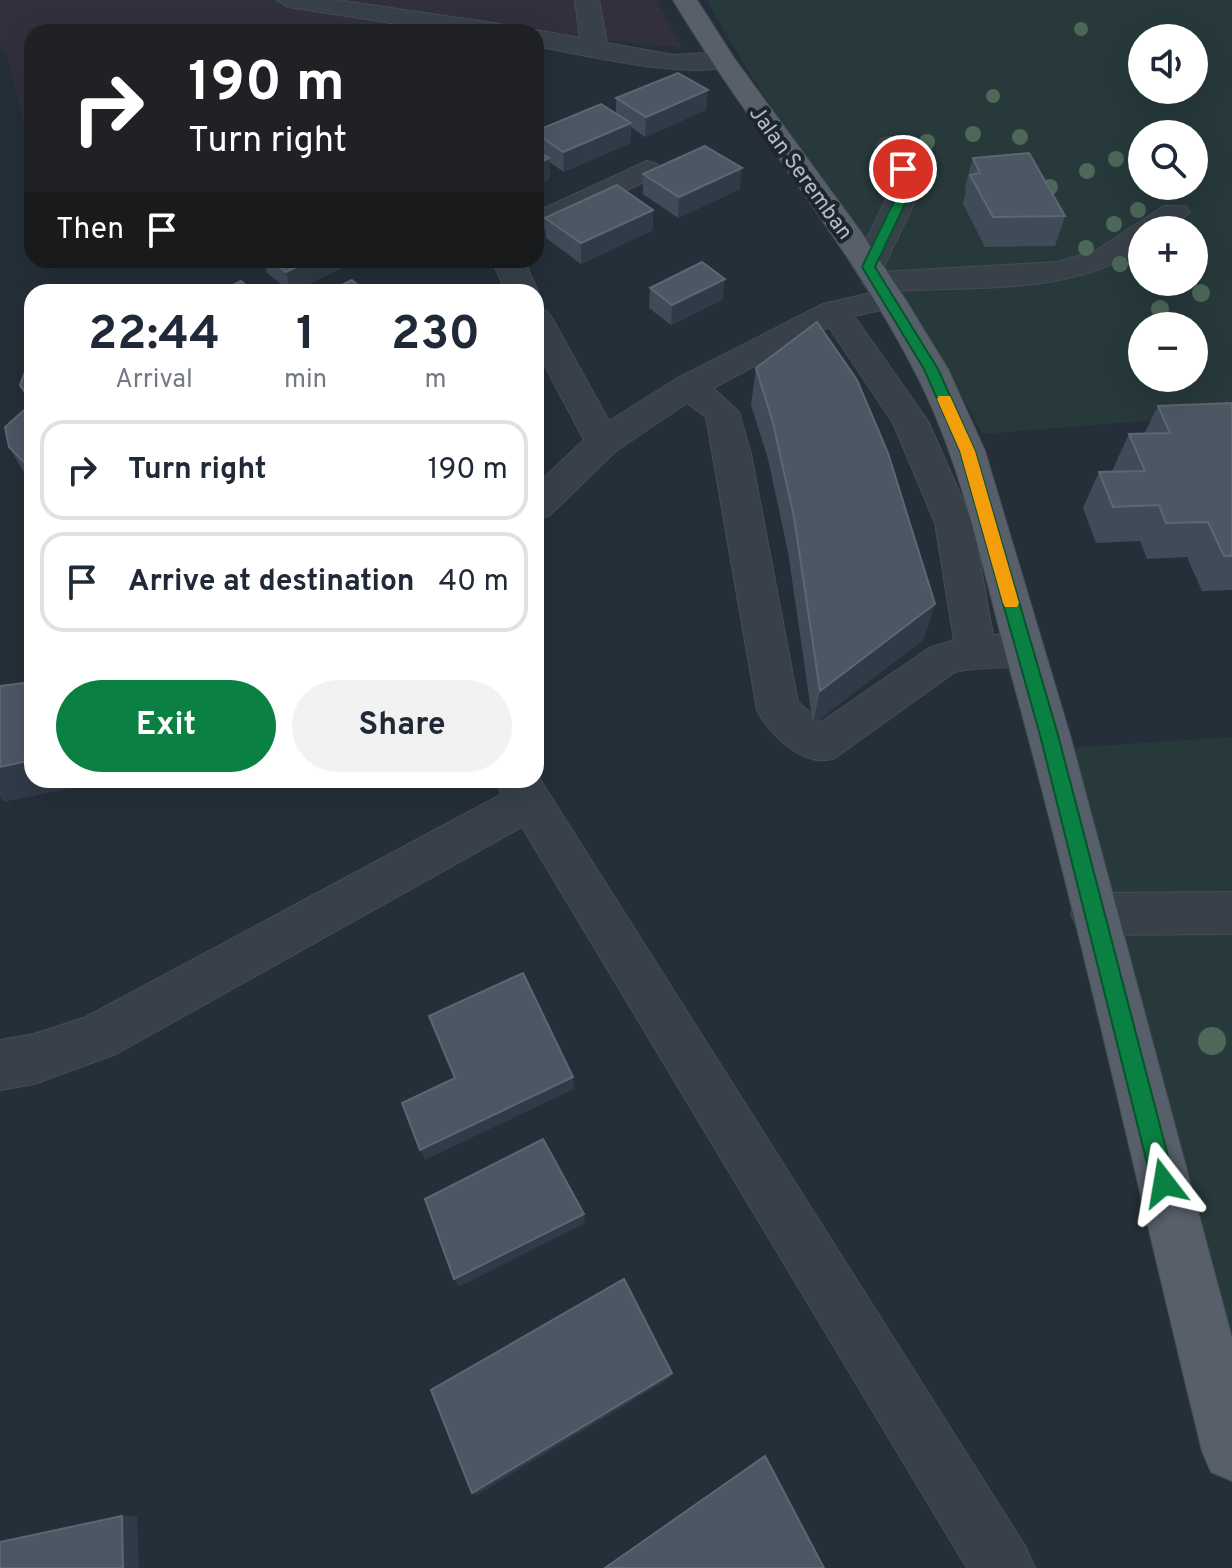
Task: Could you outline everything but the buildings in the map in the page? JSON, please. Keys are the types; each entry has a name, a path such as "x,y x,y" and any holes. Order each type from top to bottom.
{"main road":[{"name":"Jalan Seremban","path":"685,0 722,60 879,282 931,369 967,451 1025,651 1095,914 1232,1451"}],"street":[{"path":"288,0 449,11 481,24"},
{"path":"587,0 595,49"},
{"path":"544,39 674,63 722,60"},
{"path":"879,282 908,185 891,145"},
{"path":"544,219 647,170"},
{"path":"1169,216 1175,212"},
{"path":"544,499 603,442 688,387 834,311 879,282 1058,271 1106,258 1128,243"},
{"path":"834,311 910,421 954,523 976,651"},
{"path":"544,333 603,442"},
{"path":"688,387 722,412 733,454 778,710 820,746 943,659 976,651 1025,651"},
{"path":"0,1065 34,1059 98,1037 523,790 1003,1568"},
{"path":"1095,914 1232,913"}],"shaded area":[{"path":"0,0 657,0 682,48 544,33 544,24 24,24 24,123 7,55 0,44"},
{"path":"707,0 1232,0 1232,414 983,434 917,323 773,110"},
{"path":"1232,737 1232,1337 1067,748"}],"slow traffic":[{"path":"945,399 967,451 1011,603"}],"route":[{"path":"903,169 908,185 869,267 931,369 967,451 1049,735 1164,1183"}]}
